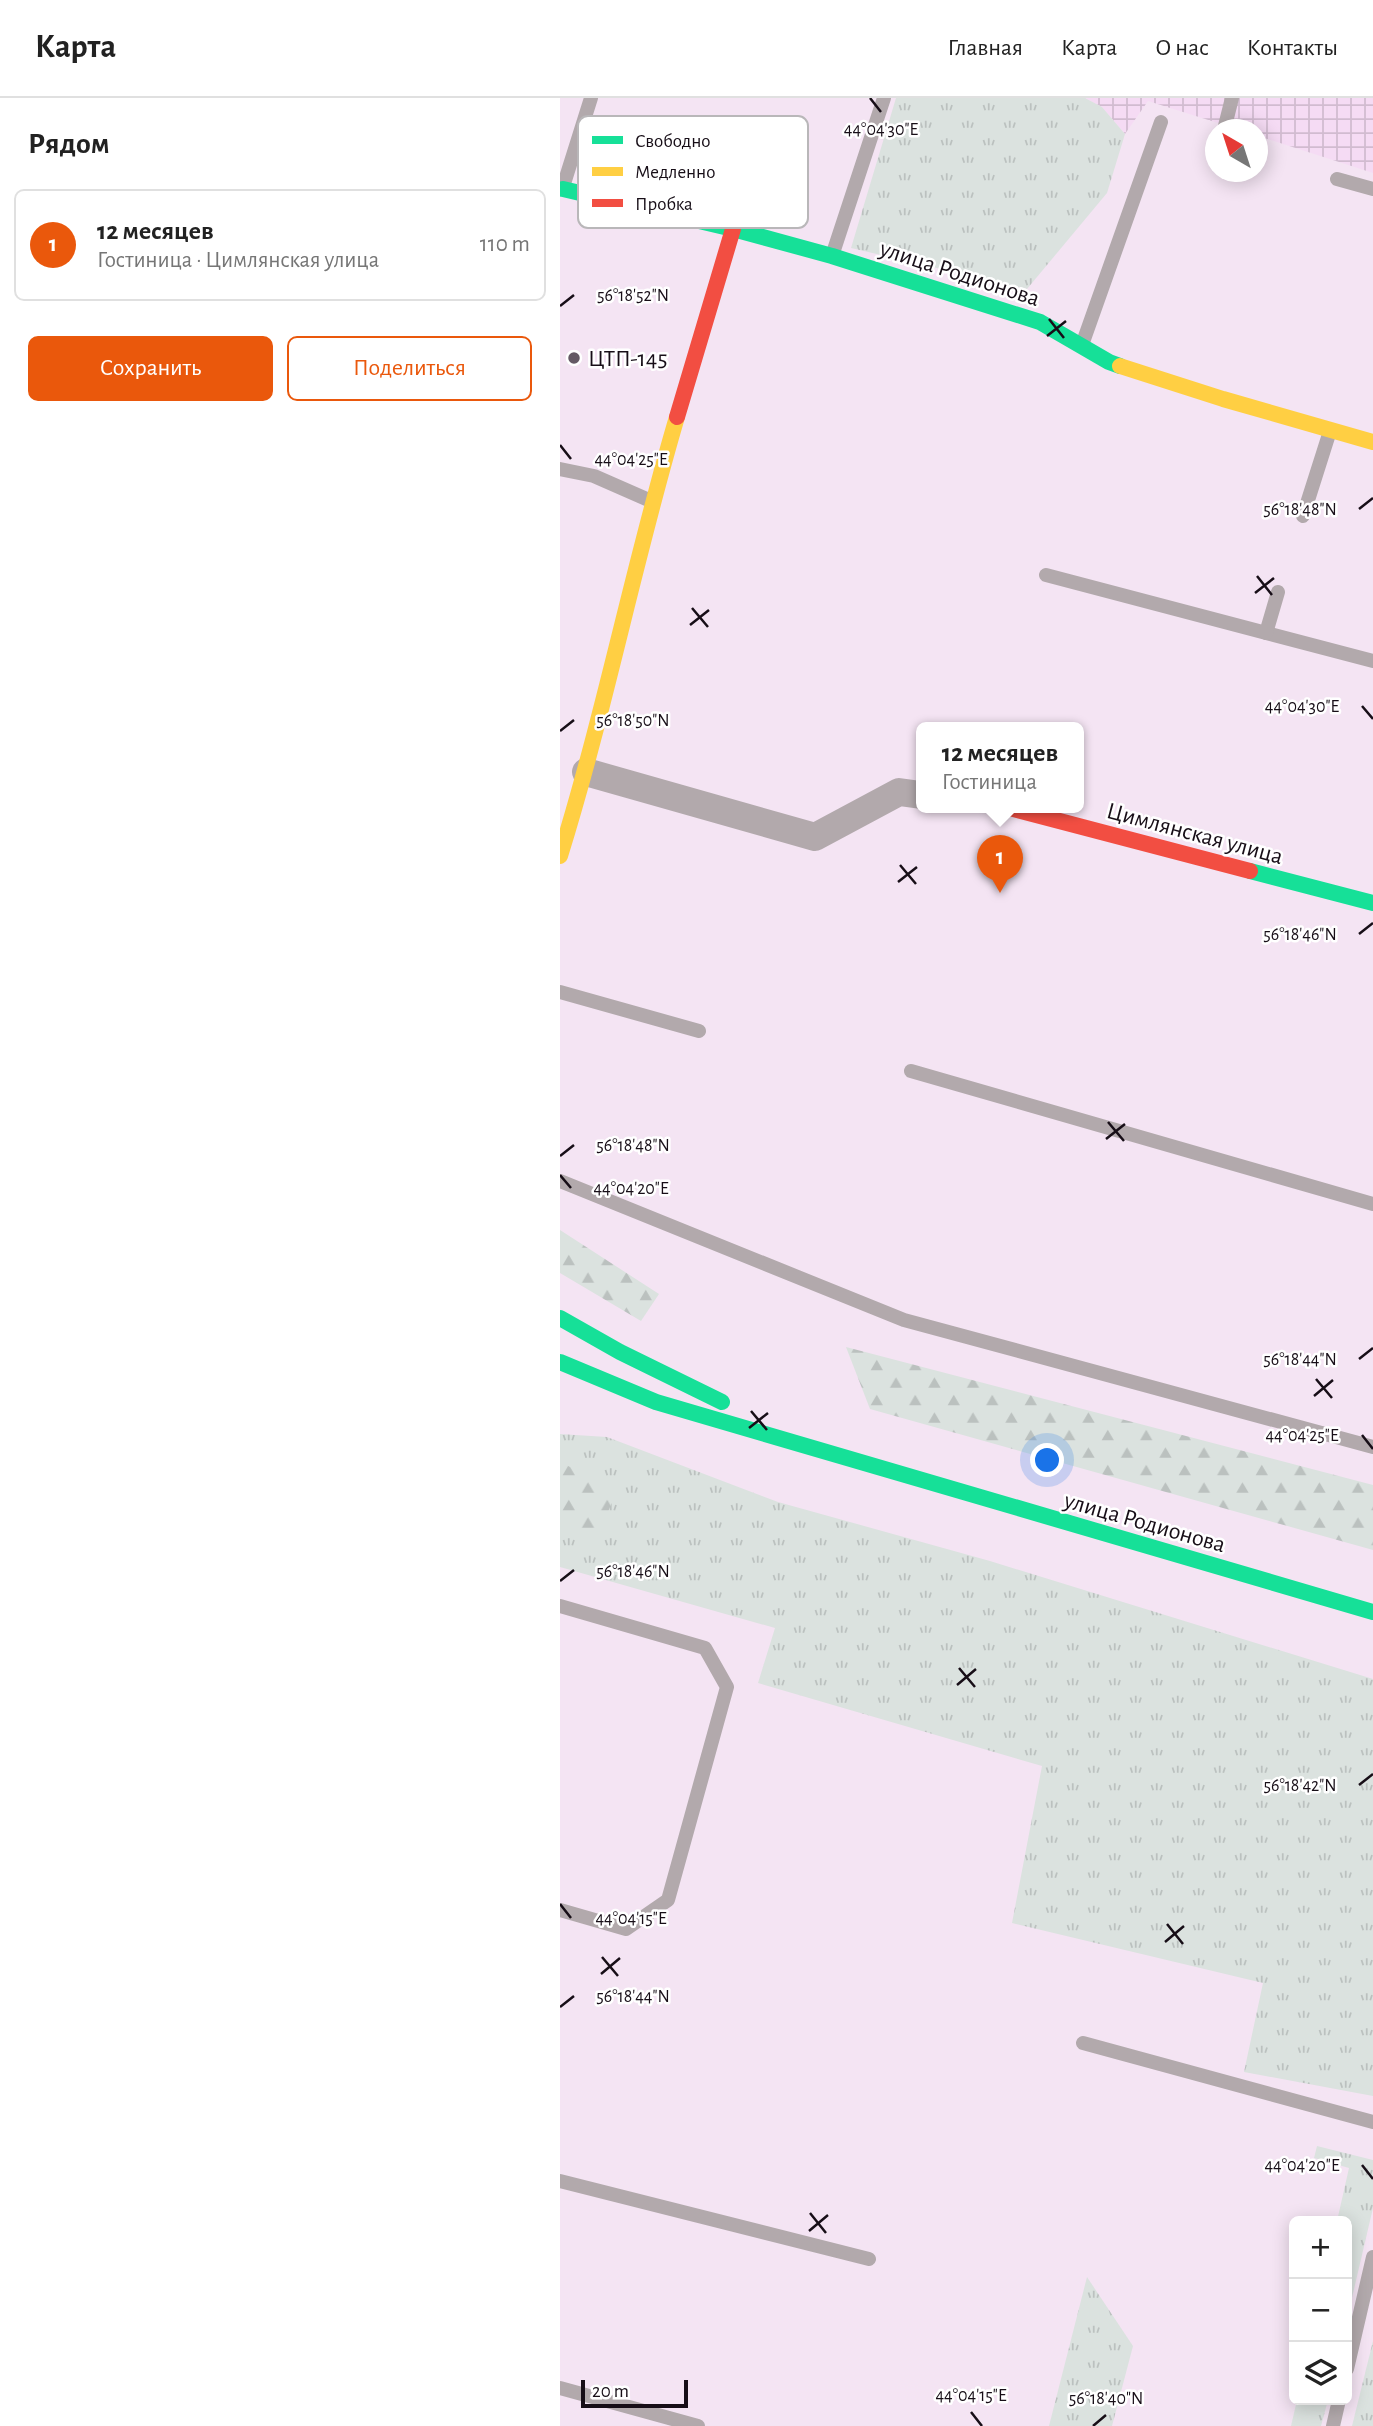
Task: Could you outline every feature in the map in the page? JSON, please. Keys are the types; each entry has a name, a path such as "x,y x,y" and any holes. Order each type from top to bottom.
{"street":[{"name":"улица Родионова","path":"563,189 578,193"},
{"name":"улица Родионова","path":"729,228 832,256 1040,322 1110,362 1223,399 1373,442"},
{"path":"560,856 586,772 652,501 733,229"},
{"path":"586,772 815,837 899,793 916,795"},
{"name":"Цимлянская улица","path":"1029,813 1373,903"},
{"name":"улица Родионова","path":"560,1318 620,1352 825,1452"},
{"name":"улица Родионова","path":"560,1362 656,1402 1373,1612"}],"lane":[{"path":"585,116 591,98"},
{"path":"832,256 884,98"},
{"path":"1227,119 1233,98"},
{"path":"1082,345 1161,122"},
{"path":"563,189 578,140"},
{"path":"1337,179 1373,189"},
{"path":"1303,516 1330,430"},
{"path":"560,469 594,476 652,501"},
{"path":"1046,575 1373,661"},
{"path":"1266,633 1278,592"},
{"path":"560,992 699,1031"},
{"path":"911,1071 1373,1204"},
{"path":"560,1181 904,1320 1373,1447"},
{"path":"560,1606 705,1648 727,1686 668,1900 626,1929 560,1910"},
{"path":"1083,2042 1373,2122"},
{"path":"560,2181 869,2259"},
{"path":"1352,2347 1373,2257"},
{"path":"560,2388 698,2426"},
{"path":"1333,2426 1338,2405"}],"shaded area":[{"path":"1085,98 1373,98 1373,173 1268,139 1268,119 1205,119 1148,101 1125,134 1102,107"}],"green space":[{"path":"896,98 1085,98 1102,107 1125,134 1107,193 1027,289 851,248"},
{"path":"560,1230 659,1294 641,1321 560,1273"},
{"path":"846,1347 1373,1485 1373,1550 870,1409"},
{"path":"560,1434 607,1437 778,1502 990,1561 1373,1679 1373,2096 1244,2072 1263,1983 1012,1923 1042,1766 758,1683 775,1628 560,1567"},
{"path":"560,1462 617,1490 597,1539 560,1532"},
{"path":"1317,2146 1373,2160 1373,2208 1352,2298 1352,2216 1338,2216 1349,2168 1314,2158"},
{"path":"1087,2277 1133,2346 1112,2426 1049,2426"},
{"path":"1373,2341 1373,2426 1352,2426"},
{"path":"1296,2405 1327,2405 1321,2426 1291,2426"}],"traffic: fast":[{"path":"563,189 578,193"},
{"path":"729,228 832,256 1040,322 1120,366"},
{"path":"1250,871 1373,903"},
{"path":"560,1318 620,1352 722,1402"},
{"path":"560,1362 656,1402 1373,1612"}],"traffic: slow":[{"path":"1120,366 1373,442"},
{"path":"560,856 677,417"}],"traffic: jam":[{"path":"677,417 733,229"},
{"path":"1029,813 1250,871"}],"place":[{"name":"ЦТП-145","path":"574,358"},
{"name":"12 месяцев","path":"1000,893"}]}
